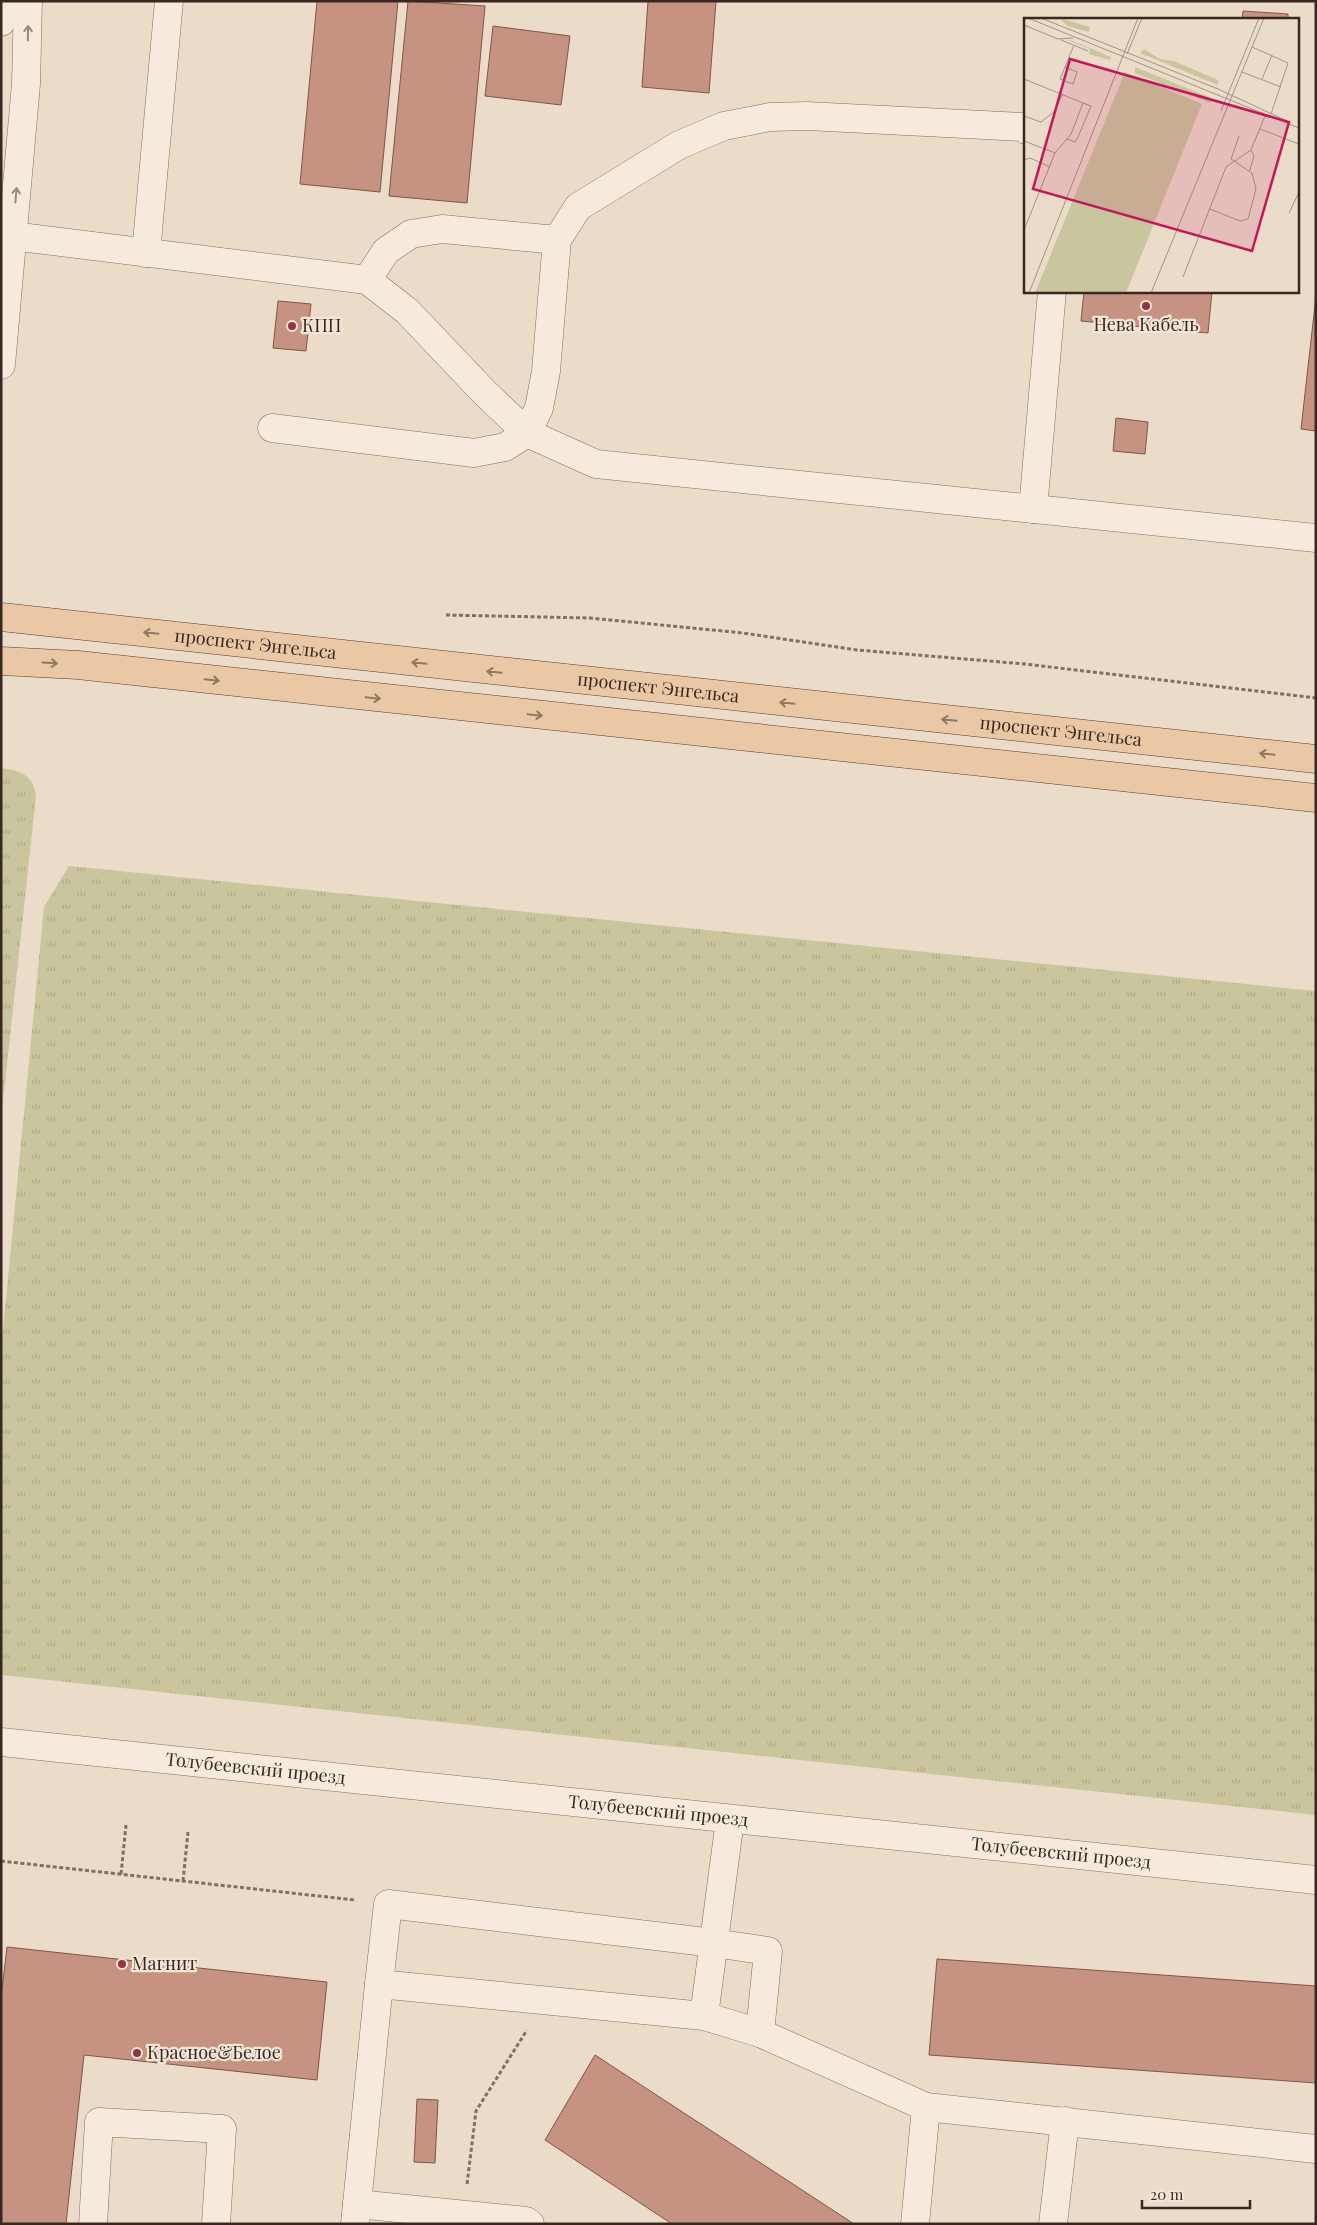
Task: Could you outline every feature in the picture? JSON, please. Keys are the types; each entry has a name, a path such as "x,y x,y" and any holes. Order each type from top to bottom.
{"main road":[{"name":"проспект Энгельса","path":"1,617 1316,759"},
{"path":"1,661 78,665 1316,798"}],"street":[{"path":"1,22 5,1"},
{"path":"1,365 26,84 28,1"},
{"path":"146,253 169,1"},
{"path":"272,428 474,453 505,448 526,433 539,408 546,371 557,240 578,207 679,144 724,126 770,117 807,116 1012,127 1024,130"},
{"path":"367,280 386,251 411,234 442,229 557,240"},
{"path":"12,236 367,280 407,311 526,433 596,464 1316,538"},
{"path":"1033,509 1052,292"},
{"name":"Толубеевский проезд","path":"1,1742 1316,1880"},
{"path":"704,2016 730,1820"},
{"path":"530,2224 526,2221 464,2214 356,2214 388,1904 768,1951 760,2033"},
{"path":"379,1984 704,2016 760,2033 926,2107 1316,2149"},
{"path":"915,2224 926,2107"},
{"path":"1053,2224 1065,2121"},
{"path":"93,2224 99,2122 222,2128 216,2224"}],"path":[{"path":"446,615 590,618 743,633 857,650 1025,664 1316,698"},
{"path":"121,1874 126,1825"},
{"path":"183,1881 188,1832"},
{"path":"1,1861 388,1904"},
{"path":"464,2214 476,2111 547,2000"}],"green space":[{"path":"1,768 20,772 29,778 36,796 1,1120"},
{"path":"69,866 1316,991 1316,1815 1,1675 1,1350 44,907"}],"building":[{"path":"317,1 398,1 380,192 300,184"},
{"path":"408,1 485,6 467,203 389,196"},
{"path":"648,1 716,1 709,93 642,87"},
{"path":"1243,11 1288,14 1288,18 1242,18"},
{"path":"493,26 570,36 561,105 485,96"},
{"name":"Нева Кабель","path":"1084,292 1212,292 1208,333 1081,321"},
{"path":"1316,296 1316,431 1301,429"},
{"name":"КПП","path":"278,301 311,304 306,351 273,348"},
{"path":"1116,418 1148,422 1145,454 1113,451"},
{"path":"7,1947 327,1982 317,2080 84,2055 66,2224 1,2224 1,1998"},
{"path":"937,1959 1316,1986 1316,2083 929,2055"},
{"path":"595,2055 854,2224 672,2224 545,2140"},
{"path":"417,2099 438,2100 435,2163 414,2162"}],"place":[{"name":"Нева Кабель","path":"1146,306"},
{"name":"КПП","path":"292,326"},
{"name":"Магнит","path":"122,1964"},
{"name":"Красное&Белое","path":"137,2053"}]}
